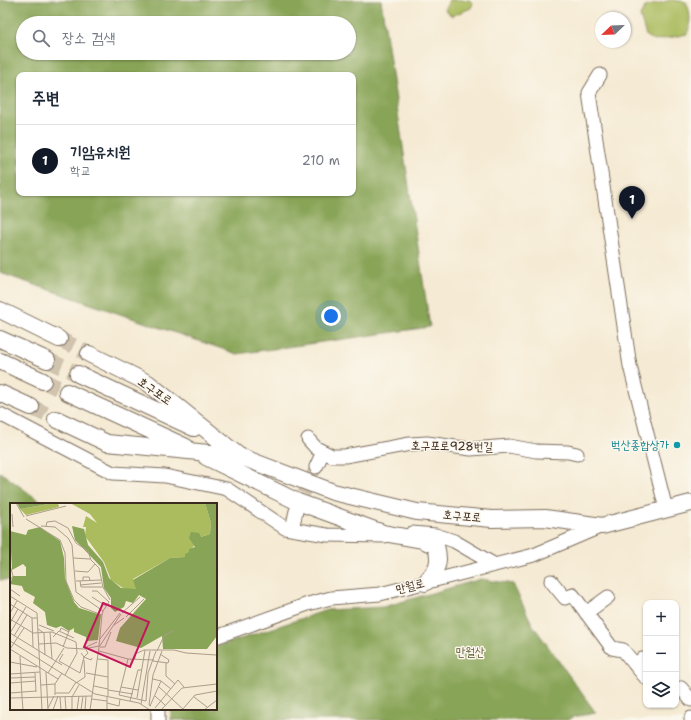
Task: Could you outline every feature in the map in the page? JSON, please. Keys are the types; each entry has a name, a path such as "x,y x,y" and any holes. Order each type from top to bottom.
{"main road":[{"path":"0,310 59,339"},
{"path":"0,339 47,360"},
{"name":"호구포로","path":"89,354 148,383 239,456"},
{"path":"0,361 43,381"},
{"name":"호구포로","path":"78,374 215,437"},
{"name":"호구포로","path":"67,392 198,453"},
{"path":"0,393 31,407"},
{"name":"호구포로","path":"56,419 107,443 239,456 333,492 417,512 492,519 546,518 602,526 691,503"},
{"path":"198,453 298,502 391,536 422,540 436,546 438,555 436,571 425,583"}],"street":[{"path":"600,75 589,93 628,350 666,509"},
{"path":"0,414 113,472 165,476 227,489 285,528 327,535 391,536 409,533 436,535 454,541 495,565"},
{"name":"호구포로928번길","path":"308,439 316,448 332,456 345,456 403,446 427,444 471,449 509,446 536,451 568,452 577,454"},
{"path":"316,467 323,452"},
{"path":"292,529 296,511"},
{"name":"만월로","path":"217,637 308,604 331,598 380,594 534,555 602,526"},
{"path":"551,581 565,598 572,595 612,648 623,650 641,664"},
{"path":"586,613 608,597"},
{"path":"679,689 680,688 691,700"}],"green space":[{"path":"0,0 381,0 430,327 237,354 0,273"},
{"path":"449,0 469,0 473,3 471,8 452,16 445,10"},
{"path":"671,0 686,2 690,18 687,34 654,41 646,36 640,16 645,7"},
{"path":"0,472 43,503 10,503 10,580 0,580"},
{"name":"만월산","path":"481,579 513,584 532,624 596,713 572,717 568,720 171,720 171,710 217,710 217,647 327,610 383,607"}],"tunnel":[{"path":"59,339 89,354"},
{"path":"47,360 78,374"},
{"path":"43,381 67,392"},
{"path":"31,407 56,419"},
{"path":"296,511 316,467"}],"place":[{"name":"기암유치원","path":"632,219"},
{"name":"벅산종합상가","path":"677,445"}]}
